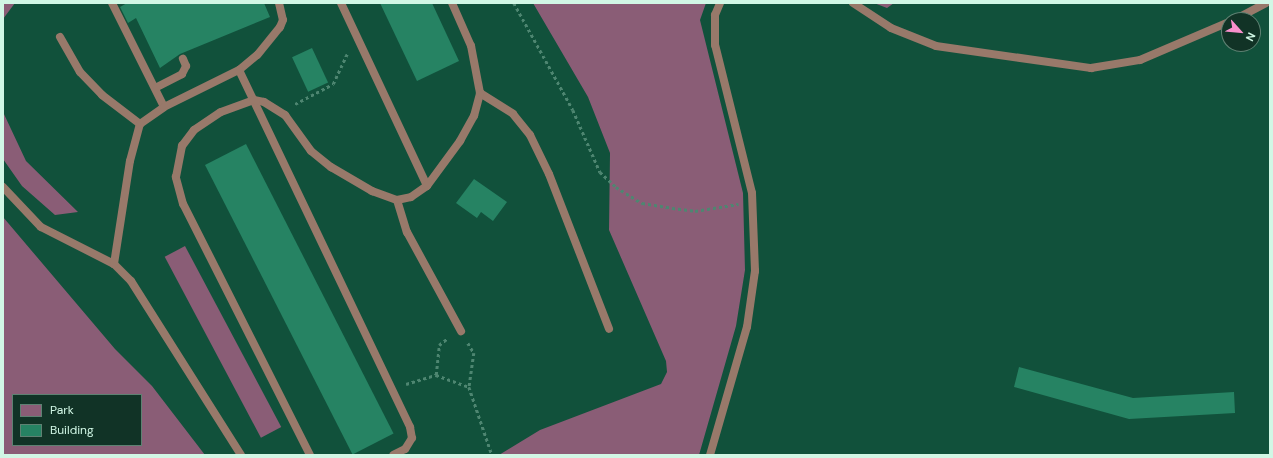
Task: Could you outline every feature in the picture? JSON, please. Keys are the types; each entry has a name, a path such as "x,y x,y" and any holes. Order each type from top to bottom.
{"lane":[{"path":"112,3 157,87 164,107"},
{"path":"114,264 130,161 140,124 164,107 239,70 257,55 280,27 283,20 279,3"},
{"path":"341,3 353,34 427,186"},
{"path":"310,455 183,204 176,177 182,146 194,130 221,112 254,100 281,112 311,151 331,167 372,191 397,200 411,197 427,186 467,130 480,93 471,46 452,3"},
{"path":"710,455 747,327 755,271 753,202 715,46 715,15 720,3"},
{"path":"853,3 891,28 936,46 1091,68 1140,60 1221,25"},
{"path":"1249,12 1266,3"},
{"path":"60,37 80,72 102,95 140,124"},
{"path":"157,87 182,74 186,66 183,59"},
{"path":"239,70 394,388 412,438 405,449 393,455"},
{"path":"480,93 514,114 530,135 549,174 610,329"},
{"path":"3,187 41,228 114,264 132,281 241,455"},
{"path":"397,200 407,232 460,331"}],"path":[{"path":"514,3 573,110 600,172 616,187 642,203 695,211 753,202"},
{"path":"281,112 333,84 353,34"},
{"path":"436,375 439,345 460,331 474,353 469,387 492,455"},
{"path":"394,388 436,375 469,387"}],"green space":[{"path":"3,3 15,3 3,19"},
{"path":"533,3 706,3 700,20 743,193 745,270 736,326 699,455 499,455 540,430 661,384 667,372 666,361 609,230 610,153 588,97"},
{"path":"874,3 894,3 887,8"},
{"path":"3,112 26,161 78,212 55,215 22,186 3,159"},
{"path":"3,217 115,349 152,386 205,455 3,455"},
{"path":"185,246 281,427 261,438 165,257"}],"building":[{"path":"127,3 264,3 270,17 180,54 160,68 136,18 128,23 120,7"},
{"path":"380,3 432,3 459,61 417,81"},
{"path":"312,48 328,82 308,92 292,57"},
{"path":"246,144 394,434 353,454 205,165"},
{"path":"474,179 507,202 493,221 481,212 477,218 456,203"},
{"path":"1019,367 1133,398 1234,392 1235,413 1129,419 1014,387"}]}
